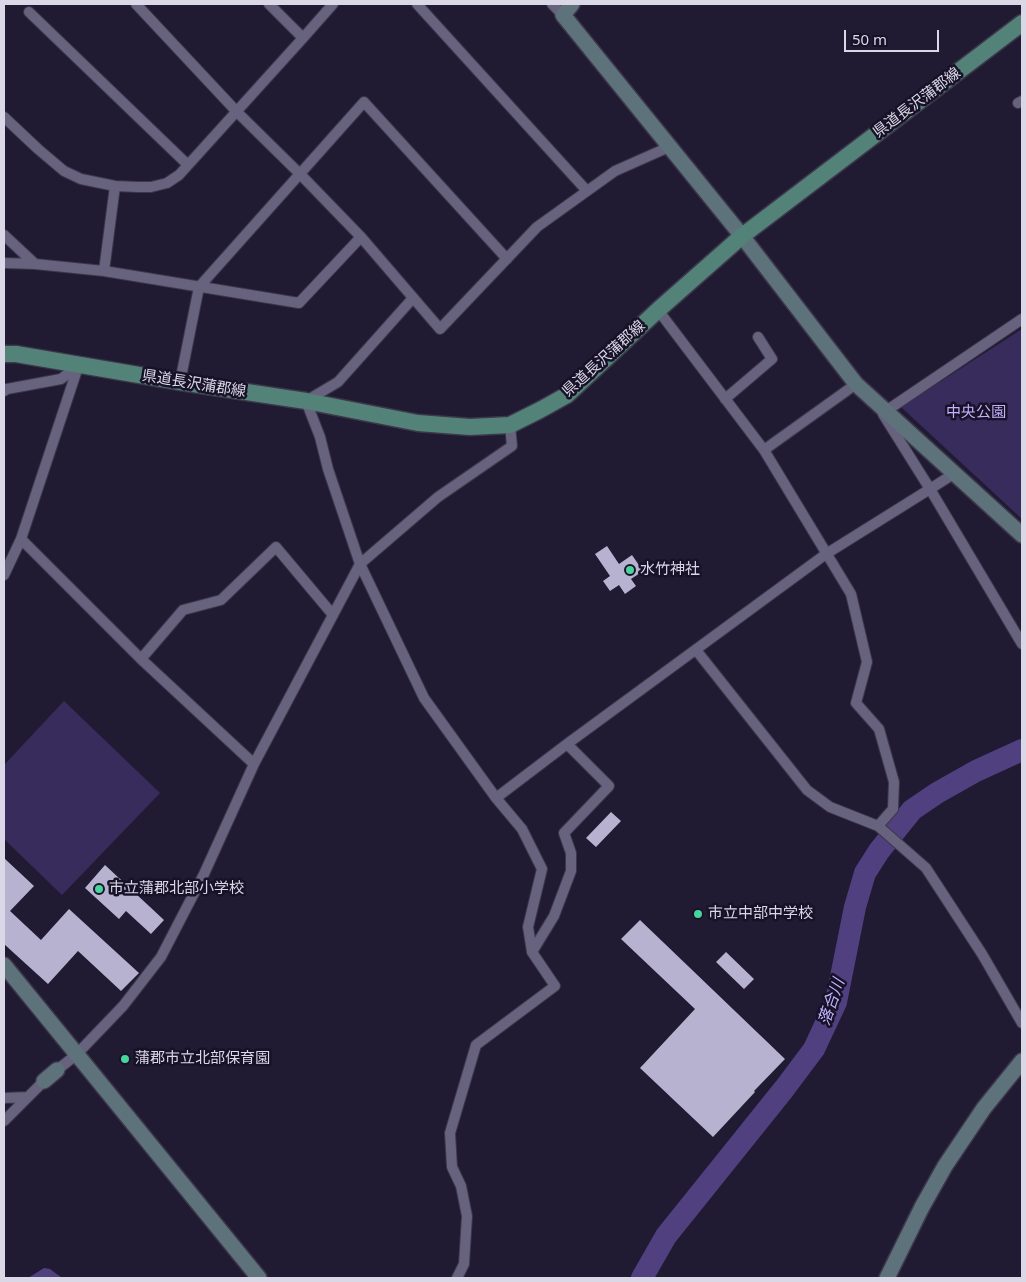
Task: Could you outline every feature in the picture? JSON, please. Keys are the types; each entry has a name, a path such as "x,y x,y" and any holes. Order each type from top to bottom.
{"main road":[{"name":"県道長沢蒲郡線","path":"4,354 16,354 79,364 418,423 470,427 510,425 567,395 658,310 742,236 1022,23"}],"street":[{"path":"136,4 237,112 361,237 440,329 537,227 615,171 669,147"},
{"path":"270,4 303,38"},
{"path":"4,117 64,171 80,178 115,186 152,187 167,183 179,175 332,4"},
{"path":"417,4 587,191"},
{"path":"552,4 567,9 669,147 742,236 856,384 1022,535"},
{"path":"29,12 188,165"},
{"path":"180,382 199,287 364,102 507,259"},
{"path":"104,271 115,186"},
{"path":"4,235 35,264"},
{"path":"4,263 104,271 298,303 361,237"},
{"path":"413,298 338,382 306,402 320,437 328,469 360,564 424,698 496,798 522,829 542,869 528,927 532,952 555,986 476,1045 450,1133 452,1167 461,1186 467,1216 464,1264 457,1278"},
{"path":"658,310 764,450 851,594 867,662 856,703 879,729 894,782 893,809 879,827"},
{"path":"886,411 1022,319"},
{"path":"725,399 772,359 758,337"},
{"path":"4,391 61,379 79,364"},
{"path":"4,574 21,539 79,364"},
{"path":"764,450 856,384"},
{"path":"874,401 930,489 1022,644"},
{"path":"4,1121 44,1081 76,1055 123,1006 161,957 204,874 254,764 360,564 438,497 512,446 510,425"},
{"path":"496,798 826,554 955,473"},
{"path":"21,539 141,659 254,764"},
{"path":"141,659 183,610 221,600 276,546 333,616"},
{"path":"696,650 807,790 830,807 879,827 926,868 982,954 1022,1023"},
{"path":"532,952 554,916 571,871 571,853 564,833 609,786 567,744"},
{"path":"4,965 259,1278"},
{"path":"887,1278 922,1207 945,1166 984,1108 1022,1061"},
{"path":"4,1098 27,1098"}],"green space":[{"name":"中央公園","path":"1022,329 1022,519 901,407"},
{"path":"64,701 160,793 62,895 4,839 4,765"}],"shaded area":[{"path":"44,1268 50,1269 62,1278 28,1278"}],"building":[{"name":"水竹神社","path":"607,546 619,564 632,555 643,571 631,579 636,586 625,594 619,585 610,591 603,581 610,576 595,554"},
{"path":"611,812 621,821 596,847 586,838"},
{"path":"4,858 34,886 10,911 41,940 69,909 139,973 121,991 78,951 48,984 4,944"},
{"path":"105,865 164,920 151,934 126,911 119,919 85,888"},
{"path":"640,920 785,1059 713,1137 640,1068 695,1009 621,939"},
{"path":"726,952 754,979 744,989 716,962"}],"waterway":[{"name":"落合川","path":"642,1278 666,1236 814,1049 836,1002 855,907 865,873 879,851 912,810 937,793 976,771 1022,750"}],"place":[{"name":"水竹神社","path":"630,570"},
{"name":"市立蒲郡北部小学校","path":"99,889"},
{"name":"市立中部中学校","path":"698,914"},
{"name":"蒲郡市立北部保育園","path":"125,1059"}]}
